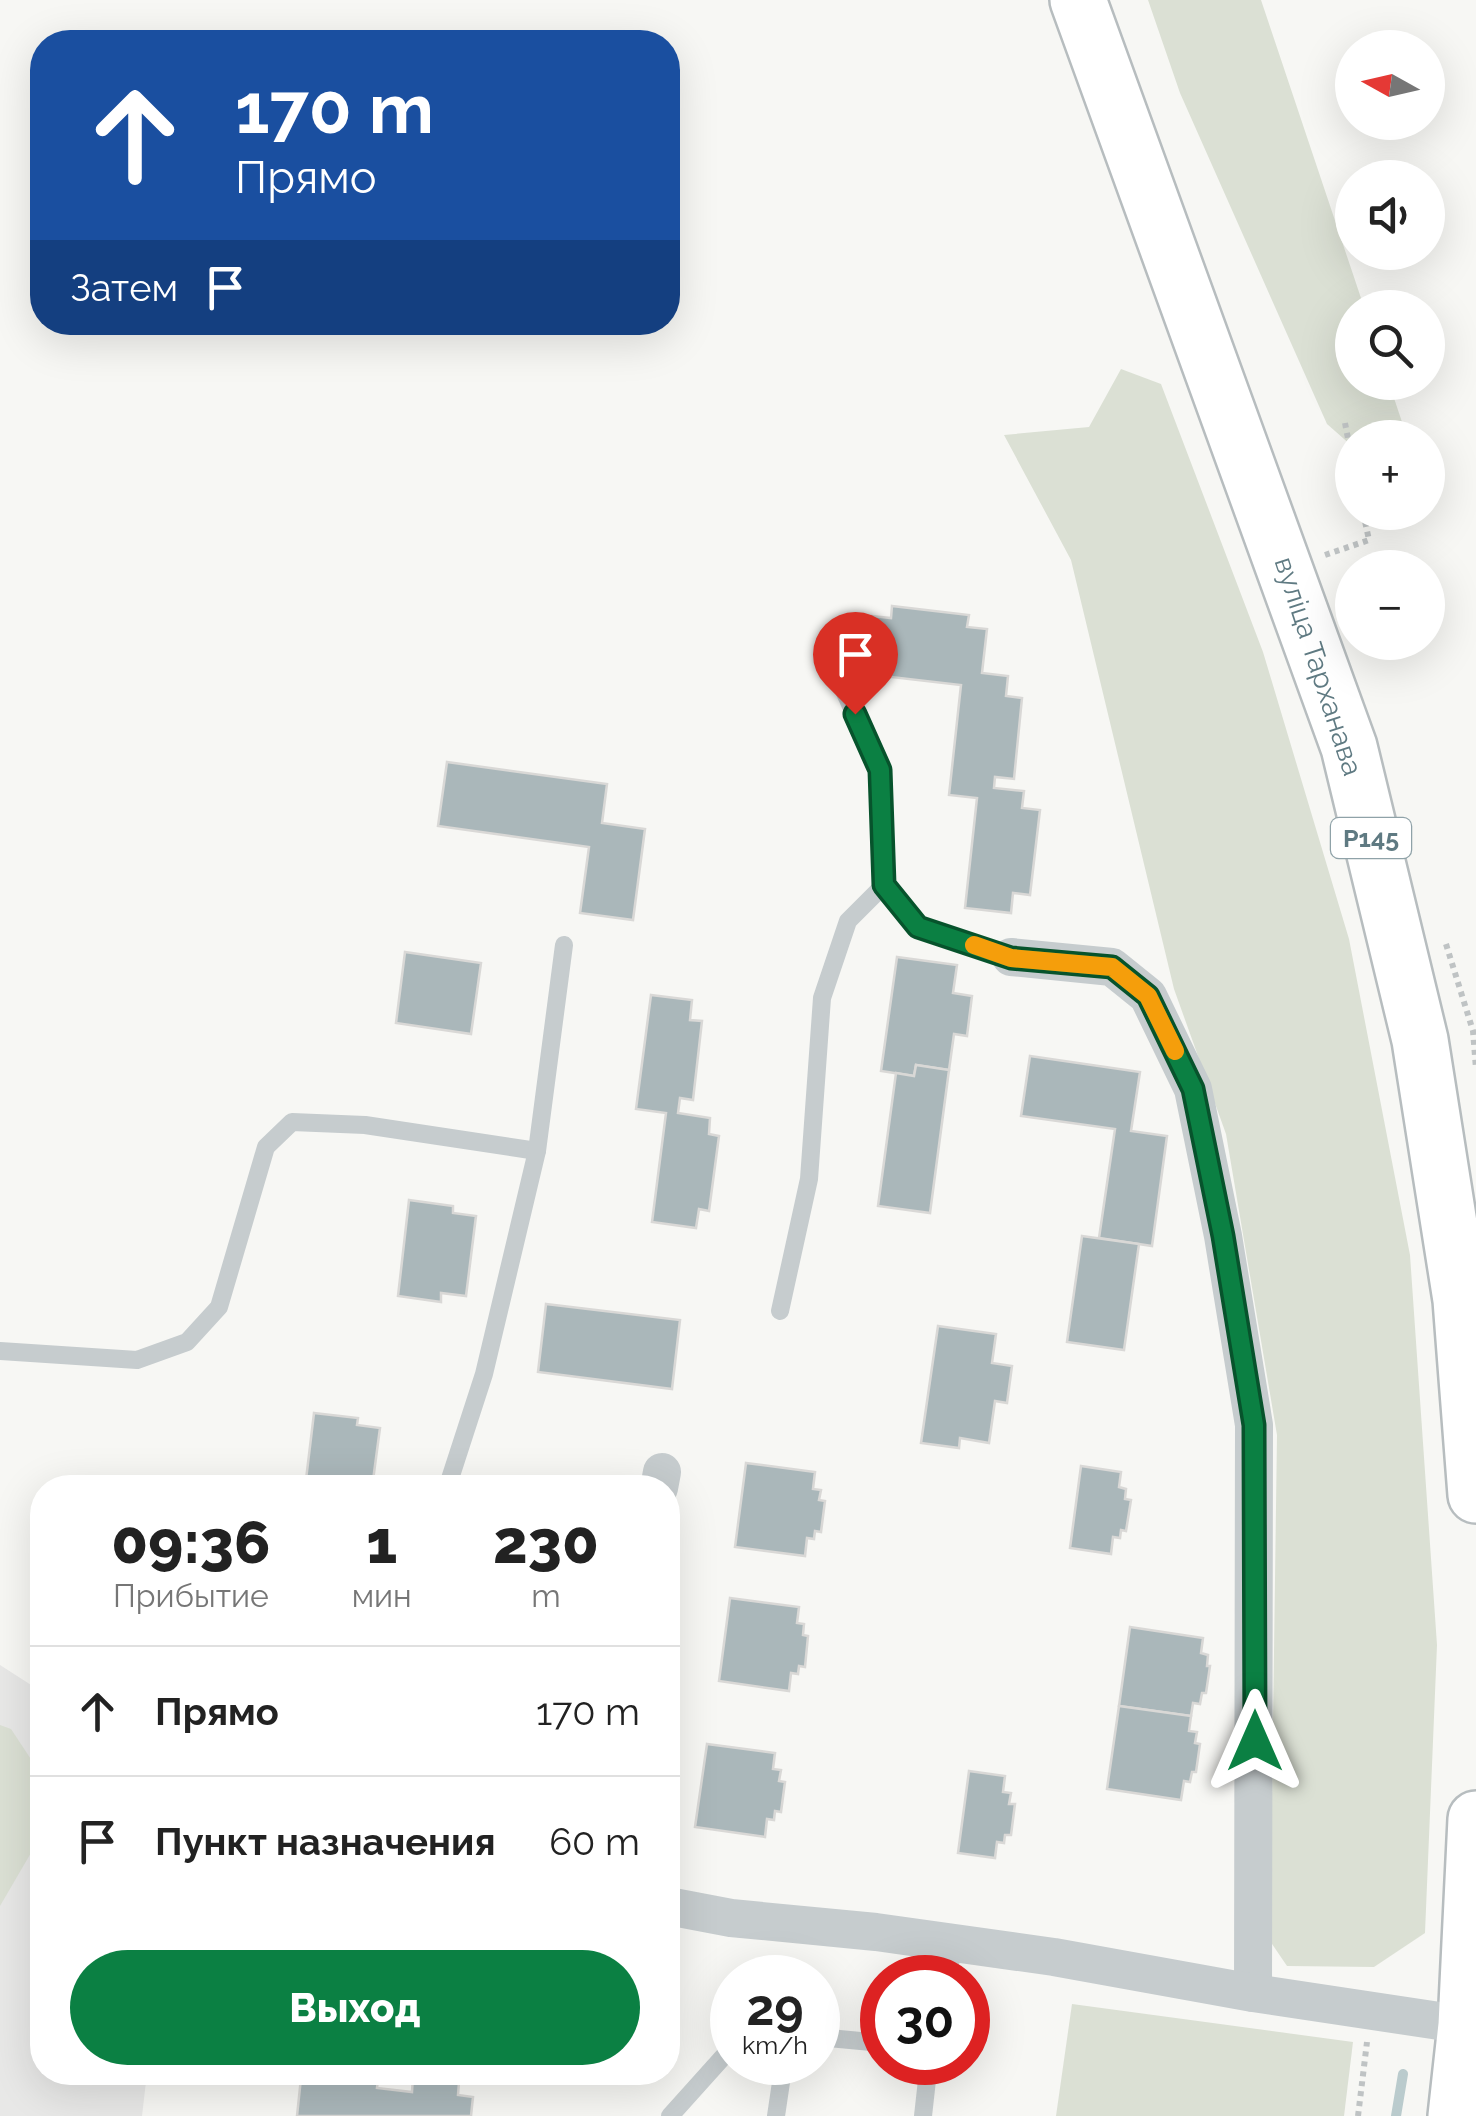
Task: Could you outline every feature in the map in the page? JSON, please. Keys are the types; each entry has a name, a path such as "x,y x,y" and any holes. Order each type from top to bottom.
{"main road":[{"name":"вуліца Тарханава","path":"1078,0 1349,747 1420,1040 1461,1300 1476,1495"},
{"path":"1456,2116 1466,2025 1476,1819"}],"street":[{"path":"1011,958 1112,967 1148,996 1193,1089 1223,1236 1254,1425 1253,1993"},
{"path":"680,1908 731,1918 876,1932 935,1955"},
{"path":"990,1959 1054,1957 1253,1993 1466,2025"}],"lane":[{"path":"830,657 880,770 884,885 918,927 1011,958"},
{"path":"780,1311 809,1179 822,998 848,921 884,885"},
{"path":"451,1475 484,1374 538,1151 564,944"},
{"path":"0,1352 137,1360 187,1342 218,1306 266,1148 292,1122 366,1124 538,1151"},
{"path":"670,2116 710,2071"},
{"path":"776,2116 781,2085"},
{"path":"923,2116 926,2085"}],"path":[{"path":"1325,554 1369,540 1367,530"},
{"path":"1358,2116 1370,2011"}],"shaded area":[{"path":"1148,0 1261,0 1335,221 1335,270 1352,270 1358,290 1335,290 1335,400 1395,400 1401,420 1335,420 1335,431 1327,424 1180,93"},
{"path":"1121,369 1161,384 1263,652 1349,939 1410,1255 1437,1645 1425,1933 1374,1967 1287,1966 1270,1941 1277,1435 1226,1134 1174,989 1071,560 1004,435 1089,427"},
{"path":"0,1665 30,1684 30,2085 146,2085 142,2116 0,2116"},
{"path":"0,1725 11,1729 30,1758 30,1855 0,1906"},
{"path":"1072,2004 1353,2042 1344,2116 1056,2116"}],"building":[{"path":"892,606 969,615 967,627 987,629 982,673 1008,676 1006,696 1022,698 1014,779 995,777 994,788 1024,791 1022,808 1040,810 1030,895 1013,893 1011,913 965,908 977,798 949,795 961,685 865,674 872,616 891,618"},
{"path":"447,762 607,784 602,823 645,829 633,920 580,913 589,847 438,826"},
{"path":"405,952 481,963 471,1034 396,1023"},
{"path":"897,957 957,965 953,993 972,996 967,1036 954,1034 949,1070 916,1065 914,1076 881,1071"},
{"path":"651,995 692,1000 690,1020 702,1021 693,1100 680,1098 678,1113 710,1118 709,1134 719,1136 709,1211 699,1209 696,1228 652,1222 666,1113 636,1109"},
{"path":"1030,1056 1140,1072 1131,1131 1167,1136 1152,1246 1099,1238 1115,1129 1021,1116"},
{"path":"916,1065 949,1070 930,1213 878,1206 896,1073 914,1076"},
{"path":"409,1200 453,1206 453,1213 476,1216 466,1296 441,1293 441,1302 398,1296"},
{"path":"1082,1236 1139,1244 1124,1350 1067,1342"},
{"path":"546,1304 680,1320 672,1389 538,1372"},
{"path":"938,1326 996,1334 992,1363 1012,1366 1007,1403 995,1401 989,1443 960,1438 959,1448 921,1443"},
{"path":"314,1413 358,1418 357,1425 380,1428 374,1475 307,1475"},
{"path":"746,1463 815,1472 813,1489 821,1490 819,1500 825,1501 821,1532 815,1531 814,1539 807,1538 805,1556 735,1547"},
{"path":"1081,1466 1121,1472 1119,1487 1126,1489 1125,1499 1131,1500 1126,1531 1121,1530 1120,1538 1113,1537 1111,1554 1070,1548"},
{"path":"730,1598 799,1607 797,1623 804,1624 803,1635 808,1636 805,1667 799,1666 798,1674 791,1673 789,1691 719,1681"},
{"path":"1130,1627 1203,1638 1201,1653 1208,1655 1210,1666 1206,1693 1202,1693 1200,1704 1193,1703 1191,1716 1119,1706"},
{"path":"1119,1706 1191,1716 1189,1731 1197,1732 1195,1743 1200,1744 1196,1772 1192,1772 1190,1782 1184,1781 1181,1800 1107,1789"},
{"path":"707,1744 775,1753 773,1769 781,1770 779,1781 785,1782 781,1812 775,1811 774,1820 767,1819 765,1837 695,1827"},
{"path":"969,1771 1005,1776 1003,1792 1011,1793 1009,1804 1015,1804 1011,1835 1005,1835 1004,1843 997,1842 995,1858 958,1853"},
{"path":"300,2085 377,2085 377,2088 412,2092 412,2085 459,2085 458,2095 473,2097 471,2116 297,2116"}],"waterway":[{"path":"1396,2116 1403,2074"}],"slow traffic":[{"path":"974,945 1011,958 1112,967 1148,996 1175,1051"}],"route":[{"path":"855,714 880,770 884,885 918,927 1011,958 1112,967 1148,996 1193,1089 1223,1236 1254,1425 1255,1741"}]}
